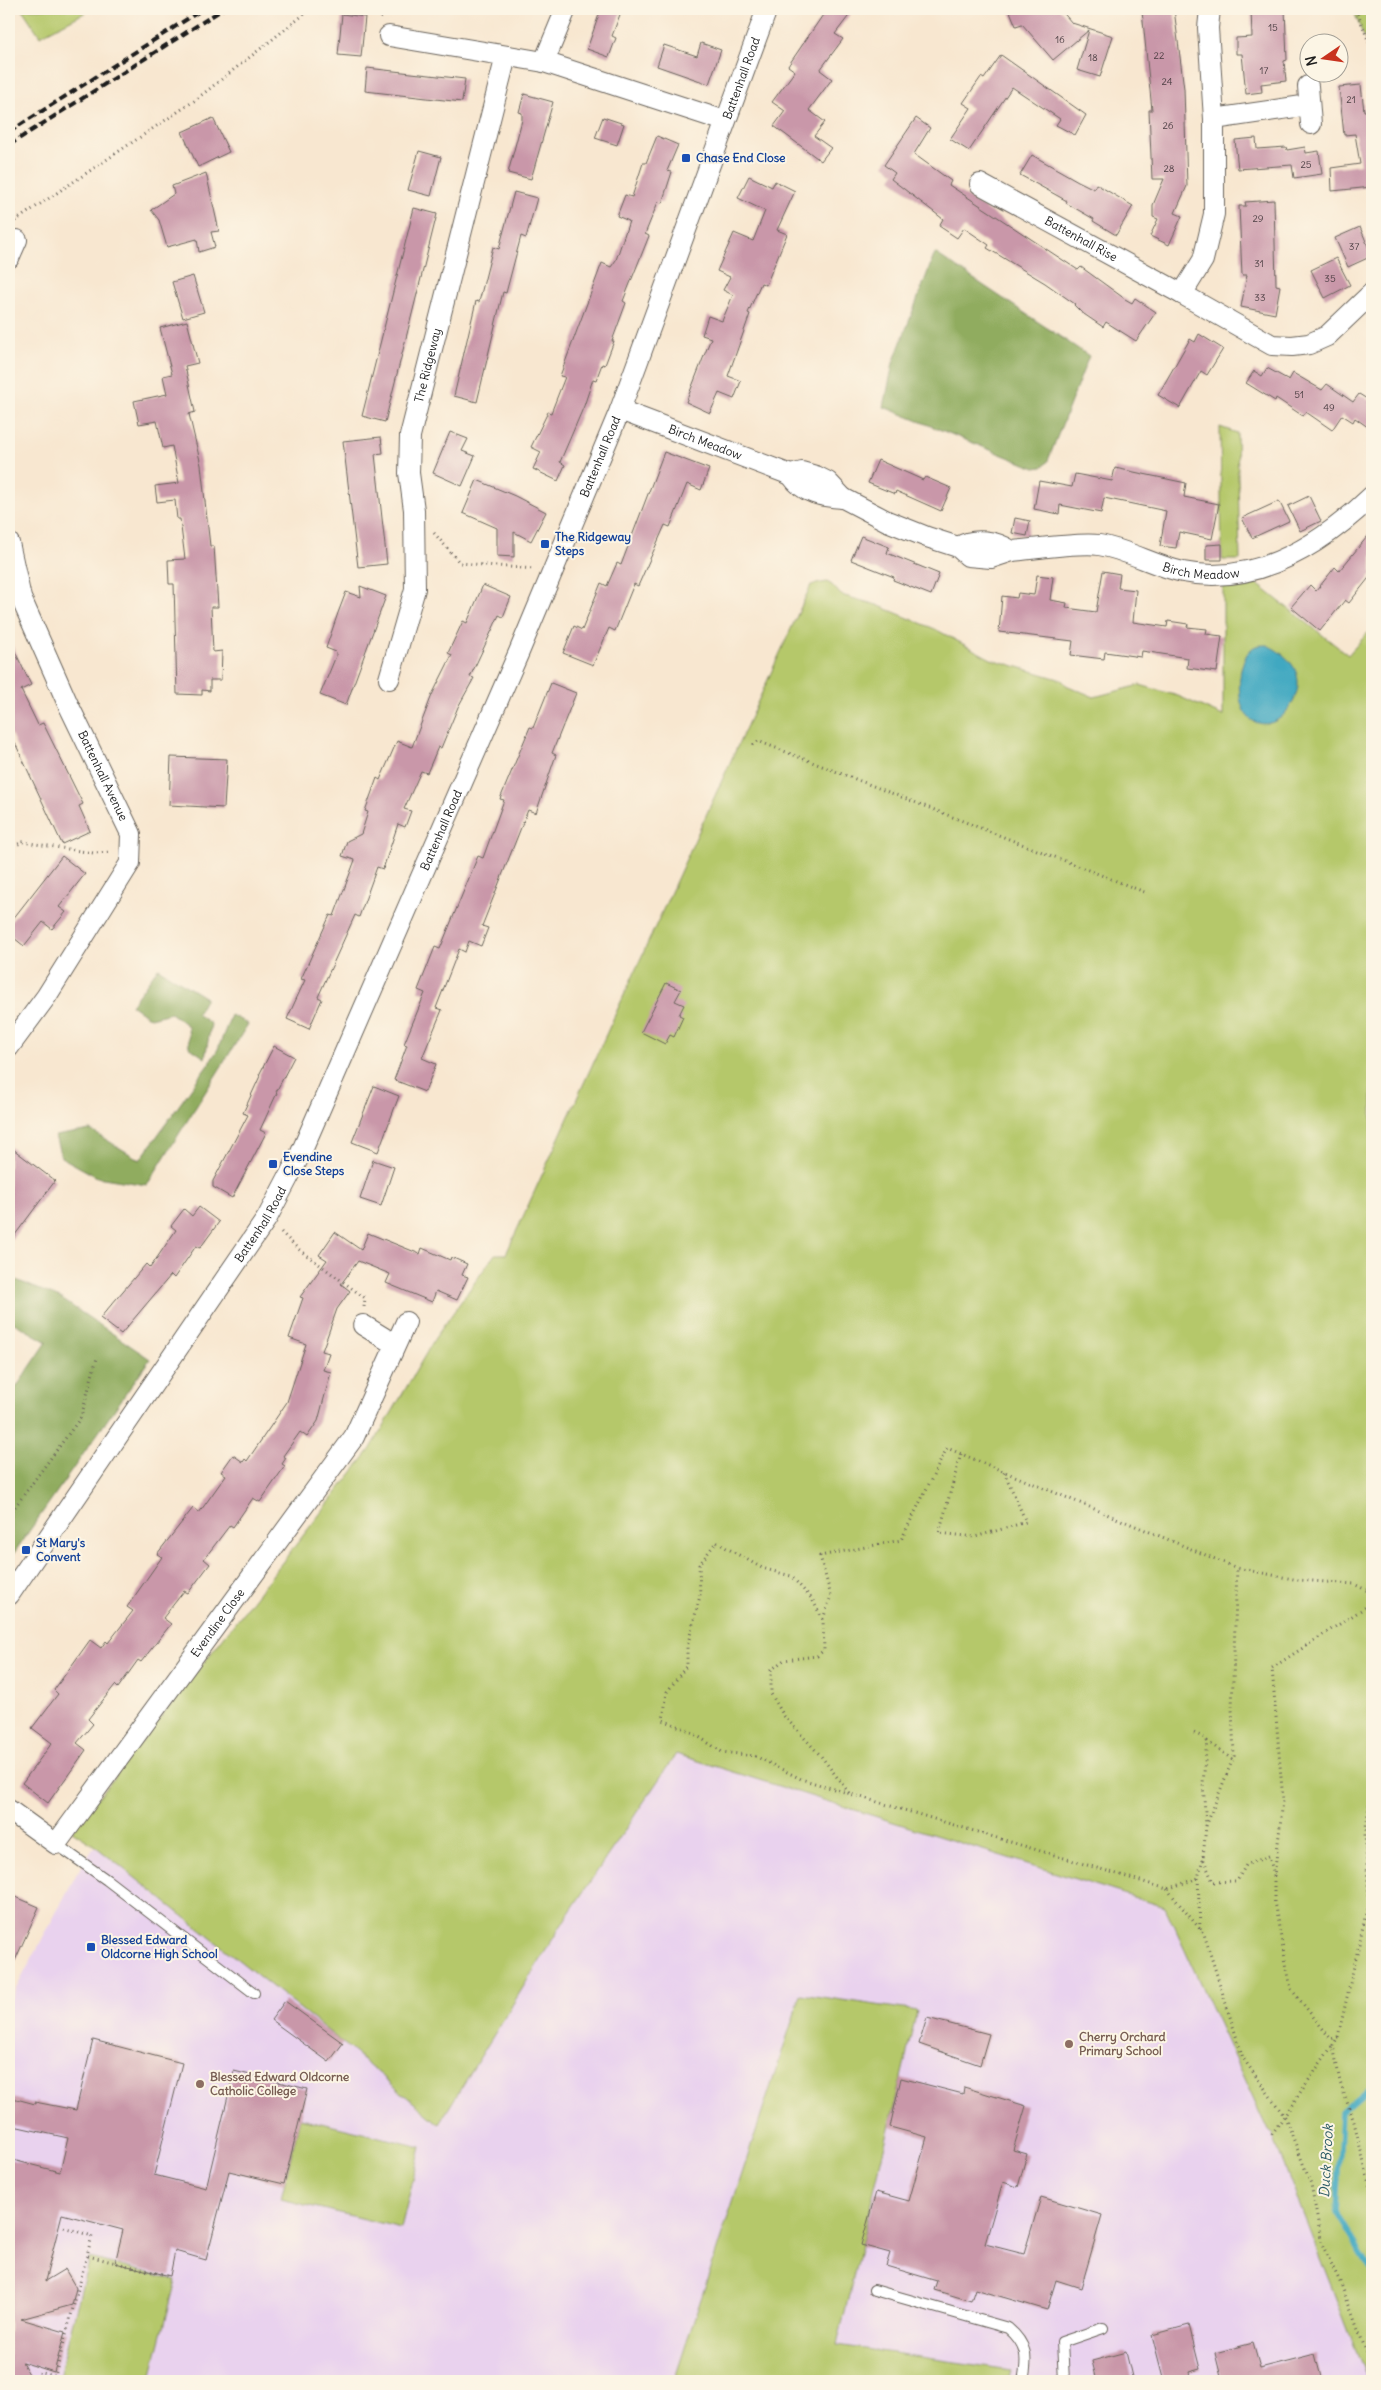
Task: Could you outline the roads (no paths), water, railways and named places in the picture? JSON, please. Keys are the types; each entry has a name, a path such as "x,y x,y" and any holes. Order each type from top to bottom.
{"street":[{"path":"544,62 566,9"},
{"name":"Battenhall Road","path":"9,1595 267,1218 300,1155 552,575 620,410 767,9"},
{"path":"1182,294 1203,260 1214,214 1214,119 1208,28 1210,9"},
{"path":"389,36 544,62 725,121"},
{"name":"The Ridgeway","path":"389,679 415,589 414,510 409,473 410,436 506,56"},
{"path":"1214,119 1309,105"},
{"name":"Battenhall Rise","path":"980,184 1272,345 1292,346 1309,344 1327,336 1372,292"},
{"name":"Birch Meadow","path":"620,410 791,475 802,472 816,476 828,482 843,498 887,521 958,547 967,541 981,541 1004,546 1012,551 1097,545 1125,551 1184,572 1224,574 1253,572 1314,543 1348,520 1372,496"},
{"name":"Battenhall Avenue","path":"9,543 24,606 67,702 131,834 130,863 46,997 9,1048"},
{"name":"Evendine Close","path":"56,1844 354,1437 394,1344 406,1322"},
{"path":"363,1325 394,1344"},
{"path":"9,1810 56,1844"}],"lane":[{"path":"56,1844 254,1993"},
{"path":"874,2290 1008,2328 1021,2339 1026,2365 1023,2381"},
{"path":"1064,2381 1062,2342 1103,2328"}],"water":[{"path":"1267,645 1286,657 1296,673 1298,682 1293,701 1281,718 1262,724 1250,719 1245,713 1240,699 1239,683 1242,665 1250,650 1256,646"}],"waterway":[{"name":"Duck Brook","path":"1372,2086 1341,2112 1336,2212 1372,2271"}],"railway":[{"path":"9,132 203,9"},
{"path":"9,145 223,9"}],"place":[{"name":"Chase End Close","path":"686,158"},
{"name":"The Ridgeway Steps","path":"545,544"},
{"name":"Evendine Close Steps","path":"273,1164"},
{"name":"St Mary's Convent","path":"26,1550"},
{"name":"Blessed Edward Oldcorne High School","path":"91,1947"},
{"name":"Cherry Orchard Primary School","path":"1069,2044"},
{"name":"Blessed Edward Oldcorne Catholic College","path":"200,2084"}]}
